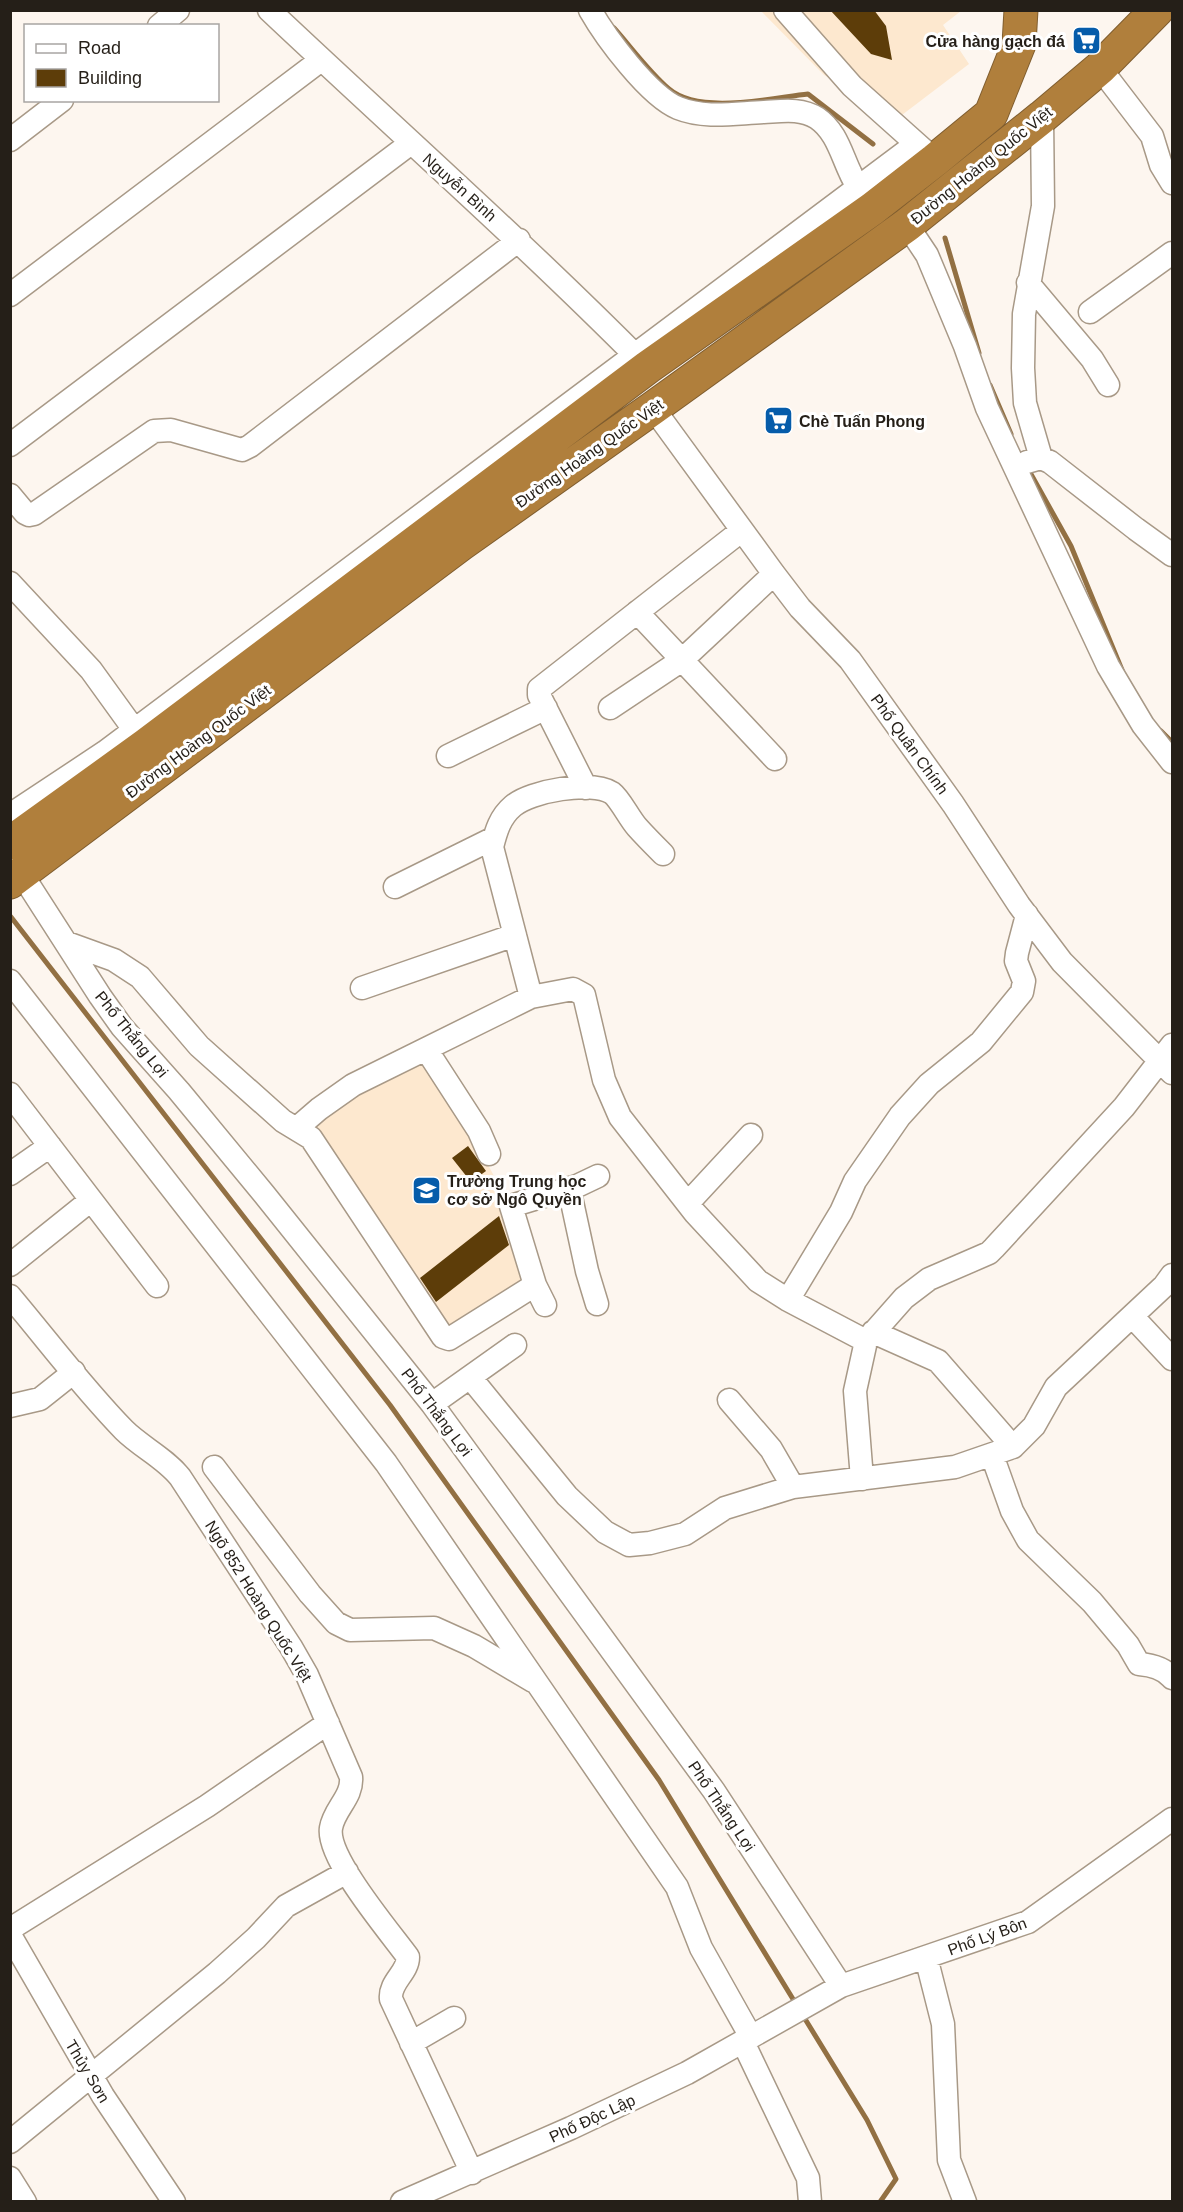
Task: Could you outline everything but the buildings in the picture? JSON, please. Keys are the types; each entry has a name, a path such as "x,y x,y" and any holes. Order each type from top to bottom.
{"highway":[{"name":"Đường Hoàng Quốc Việt","path":"10,843 140,738 641,360 926,152 991,114 1019,44 1021,10"},
{"name":"Đường Hoàng Quốc Việt","path":"14,871 461,544 907,225 1100,68 1157,10"}],"street":[{"path":"161,24 178,10"},
{"name":"Nguyễn Bình","path":"269,10 519,240 641,360"},
{"path":"590,10 604,35 651,88 668,103 680,109 720,115 800,110 818,119 835,137 865,198"},
{"path":"785,10 852,86 926,152"},
{"path":"10,295 321,60"},
{"path":"1100,68 1152,136 1161,165 1173,183"},
{"path":"10,140 59,102"},
{"path":"1026,463 1024,314 1042,206 1042,117"},
{"path":"10,445 411,143"},
{"path":"907,225 927,255 965,346 987,408 1026,463 1108,666 1143,725 1173,762"},
{"path":"10,495 25,513 34,514 154,431 171,430 242,450 250,446 519,240"},
{"path":"1090,312 1173,253"},
{"path":"1028,283 1092,359 1108,385"},
{"name":"Phố Quân Chính","path":"653,408 741,531 800,608 850,660 1062,962 1168,1060"},
{"path":"1026,463 1050,462 1173,555"},
{"path":"586,788 539,694 539,689 741,531"},
{"path":"610,708 682,660 774,574"},
{"path":"10,583 91,670 140,738 10,815"},
{"path":"637,612 775,759"},
{"path":"448,756 546,708"},
{"path":"531,997 492,847 497,827 506,813 515,804 539,794 568,788 586,788 612,793 636,826 663,854"},
{"path":"394,886 494,838"},
{"name":"Phố Thắng Lợi","path":"14,871 67,943 122,1027 264,1194 432,1404 714,1791 841,1986"},
{"path":"788,1300 841,1212 855,1181 900,1116 929,1084 981,1042 1022,992 1024,981 1017,961 1017,953 1027,915"},
{"path":"362,988 515,936"},
{"path":"67,943 114,960 141,977 200,1046 283,1121 311,1138 443,1337 449,1339 540,1295 511,1206 569,1188 598,1176"},
{"path":"10,981 386,1463 677,1887 701,1948 747,2039 808,2178 810,2202"},
{"path":"297,1128 353,1085 531,997 573,989 584,995 604,1080 620,1117 688,1203 758,1281 788,1300 870,1336 938,1361 1003,1451 1012,1511 1028,1540 1092,1602 1128,1645 1139,1664 1168,1672 1173,1678"},
{"path":"426,1049 479,1131 489,1154"},
{"path":"862,1479 855,1391 870,1336 904,1298 929,1280 981,1257 994,1248 1168,1060"},
{"path":"10,1094 157,1286"},
{"path":"688,1203 751,1135"},
{"path":"10,1174 50,1146"},
{"path":"569,1188 587,1271 597,1304"},
{"path":"10,1265 91,1200"},
{"path":"470,1377 567,1496 605,1532 629,1545 650,1544 685,1534 725,1508 793,1487 955,1467 1003,1451 1034,1426 1056,1387 1173,1275"},
{"name":"Ngõ 852 Hoàng Quốc Việt","path":"10,1296 21,1321 74,1372 129,1435 166,1463 180,1477 307,1675 352,1784 331,1826 330,1840 352,1882 408,1957 407,1965 392,1988 391,1999 472,2173"},
{"path":"1132,1316 1173,1359"},
{"path":"432,1404 515,1344"},
{"path":"10,1406 40,1399 74,1372"},
{"path":"729,1400 771,1449 793,1487"},
{"path":"214,1467 310,1594 336,1623 350,1630 434,1628 474,1646 540,1685"},
{"path":"10,1929 207,1806 328,1723"},
{"name":"Phố Lý Bôn","path":"775,2022 841,1986 1028,1922 1173,1819"},
{"path":"10,2142 217,1973 256,1938 286,1906 347,1872"},
{"name":"Thủy Sơn","path":"10,1935 91,2076 174,2202"},
{"path":"926,1957 943,2024 949,2160 965,2202"},
{"path":"411,2043 454,2018"},
{"name":"Phố Độc Lập","path":"402,2202 472,2173 676,2078 775,2022"},
{"path":"10,2178 26,2202"}],"shaded area":[{"path":"761,11 961,11 943,25 969,64 898,118 824,75"},
{"name":"Trường Trung học cơ sở Ngô Quyền","path":"423,1058 471,1133 494,1176 531,1282 450,1330 309,1127 312,1120"}],"waterway":[{"path":"614,28 654,75 682,97 698,101 736,103 808,94 873,144"},
{"path":"945,238 979,353"},
{"path":"990,385 1011,434"},
{"path":"1027,467 1071,546 1122,670"},
{"path":"1161,731 1172,742"},
{"path":"11,917 390,1405 659,1780 796,2004"},
{"path":"802,2014 867,2120 896,2179 880,2202"}],"place":[{"name":"Cửa hàng gạch đá","path":"1086,41"},
{"name":"Chè Tuấn Phong","path":"778,421"},
{"name":"Trường Trung học cơ sở Ngô Quyền","path":"426,1190"}]}
